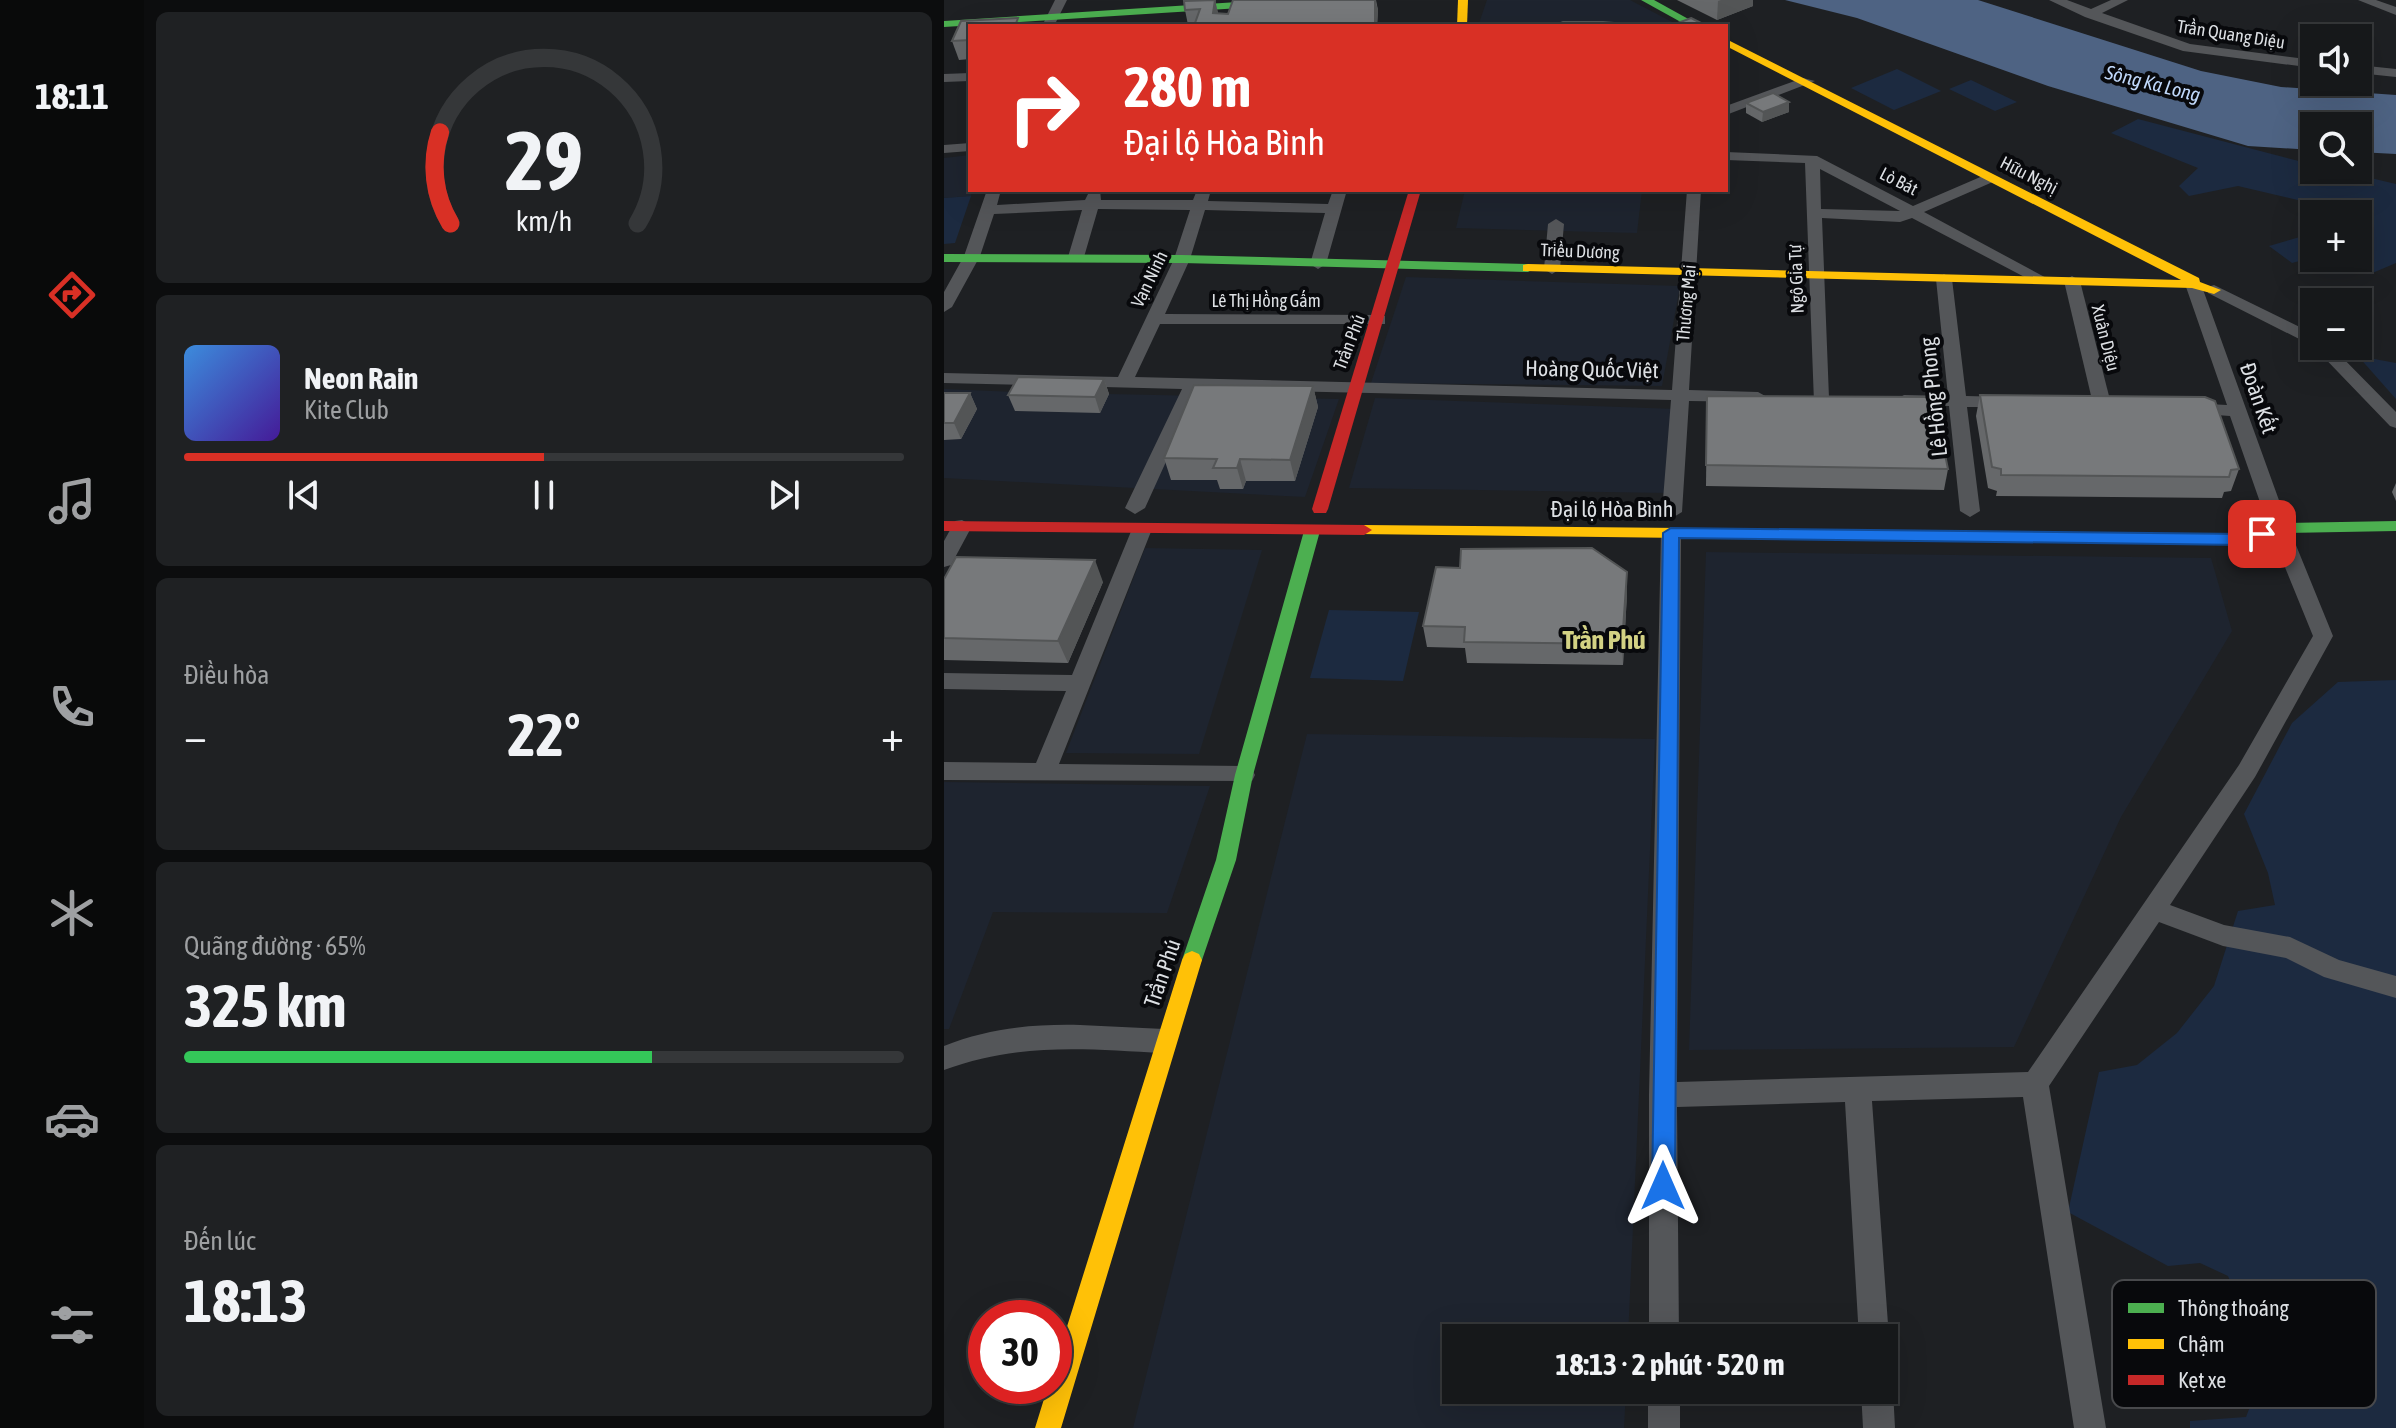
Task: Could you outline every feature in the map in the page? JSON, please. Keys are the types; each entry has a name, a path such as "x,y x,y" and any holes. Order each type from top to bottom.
{"main road":[{"path":"944,24 1050,22 1228,11 1317,0"},
{"path":"1646,0 1692,24"},
{"path":"1459,2 1462,24"},
{"name":"Hữu Nghị","path":"1728,43 2214,290"},
{"name":"Trần Phú","path":"1048,1428 1164,1041 1226,860 1244,775 1312,531 1354,387 1396,266 1414,192"},
{"name":"Triều Dương","path":"944,258 1182,259 1690,274 2193,284 2214,290"},
{"path":"2027,512 2032,537"},
{"name":"Đại lộ Hòa Bình","path":"953,526 1312,531 1672,517 2032,537 2245,539 2279,528"},
{"name":"Đại lộ Hòa Bình","path":"2244,519 2279,528 2396,526"}],"street":[{"path":"1050,22 1061,0"},
{"name":"Trần Quang Diệu","path":"2055,0 2188,48 2300,62"},
{"path":"2089,14 2122,0"},
{"path":"2364,0 2396,11"},
{"path":"2379,71 2396,62"},
{"path":"2372,70 2396,73"},
{"path":"944,78 968,77"},
{"path":"1728,110 1808,81"},
{"path":"944,149 968,147"},
{"name":"Lò Bát","path":"1728,156 1812,159 2044,281"},
{"name":"Ngô Gia Tự","path":"1812,159 1820,398"},
{"path":"1814,213 1900,217 1990,178"},
{"path":"944,307 972,256 993,192"},
{"path":"1318,264 1339,192"},
{"name":"Thương Mại","path":"1664,1324 1663,1095 1672,517 1677,395 1690,274 1694,192"},
{"path":"986,210 1093,197 1203,197 1334,209"},
{"path":"1076,257 1093,197"},
{"name":"Vạn Ninh","path":"1124,383 1182,259 1203,197"},
{"path":"1552,269 1556,224"},
{"name":"Lê Hồng Phong","path":"1944,279 1970,511"},
{"name":"Xuân Diệu","path":"2072,281 2102,404"},
{"name":"Đoàn Kết","path":"2153,909 2247,771 2323,636 2279,528 2193,284"},
{"name":"Hữu Nghị","path":"2214,290 2300,334"},
{"name":"Lê Thị Hồng Gấm","path":"1152,319 1379,320"},
{"path":"2335,360 2396,422"},
{"name":"Hoàng Quốc Việt","path":"944,378 1773,397"},
{"path":"1135,508 1193,384"},
{"path":"1881,400 2029,403"},
{"path":"2163,407 2239,411"},
{"path":"944,560 953,526"},
{"path":"1044,772 1142,529"},
{"path":"944,681 1080,683"},
{"path":"944,771 1244,775"},
{"path":"2090,1428 2035,1084 2153,909 2223,935 2290,948 2333,969 2396,987"},
{"path":"944,1058 988,1041 1021,1038 1164,1041"},
{"path":"1663,1095 2035,1084"},
{"path":"1858,1090 1873,1324"},
{"path":"1664,1404 1664,1428"},
{"path":"1878,1404 1879,1428"}],"shaded area":[{"path":"1487,0 1630,0 1676,24 1479,24"},
{"path":"1897,69 1941,91 1894,110 1851,88"},
{"path":"1971,80 2017,102 1995,111 1949,89"},
{"path":"2138,119 2300,161 2300,184 2372,184 2372,178 2396,184 2396,263 2370,274 2367,272 2372,272 2372,200 2300,200 2238,186 2189,196 2179,186 2198,168 2111,133"},
{"path":"968,155 968,192 971,196 944,198 944,158"},
{"path":"1465,192 1642,192 1637,233 1456,228"},
{"path":"971,196 955,243 944,244 944,198"},
{"path":"2300,237 2300,261 2292,263 2269,246"},
{"path":"1406,277 1680,286 1662,386 1371,383"},
{"path":"2362,360 2396,363 2396,399"},
{"path":"944,389 1339,399 1305,497 944,478"},
{"path":"1375,398 1676,409 1668,493 1349,488"},
{"path":"1145,548 1262,550 1199,754 1066,753"},
{"path":"1706,552 2211,558 2232,631 2121,817 2014,1047 1689,1050"},
{"path":"1329,610 1419,612 1403,681 1310,678"},
{"path":"2396,680 2396,1428 2190,1428 2190,1421 2246,1417 2249,1408 2376,1408 2376,1280 2230,1280 2228,1276 2200,1263 2168,1266 2068,1212 2099,1072 2137,1065 2177,1033 2214,986 2238,911 2275,905 2268,873 2244,814 2292,723 2338,682"},
{"path":"1307,734 1655,739 1629,1324 1442,1324 1442,1404 1625,1404 1624,1428 1133,1428"},
{"path":"944,782 1210,786 1167,913 993,912 949,1029 944,1029"}],"water":[{"name":"Sông Ka Long","path":"1785,0 1978,0 2201,71 2300,88 2300,96 2396,95 2396,154 2372,153 2372,112 2300,112 2300,149 2248,146 2048,86 1857,18"}],"building":[{"path":"1215,0 1213,13 1228,14 1233,0 1375,0 1375,24 1195,24 1200,9 1185,10 1184,1"},
{"path":"1018,18 1016,24 968,24 968,40 952,41 961,21"},
{"path":"1691,18 1703,24 1675,24"},
{"path":"1603,22 1616,24 1558,24"},
{"path":"1773,93 1789,102 1763,112 1746,103"},
{"path":"1018,377 1104,379 1095,397 1008,395"},
{"path":"1194,385 1313,386 1290,460 1240,459 1237,468 1213,468 1217,459 1164,458"},
{"path":"944,393 970,393 954,423 944,423"},
{"path":"1980,395 2205,397 2215,401 2239,469 2231,470 2229,477 2001,475 2001,469 1992,467"},
{"path":"1707,396 1933,397 1948,469 1706,465"},
{"path":"1592,548 1627,572 1622,644 1464,642 1465,627 1423,626 1436,567 1460,568 1461,549"},
{"path":"956,557 1095,560 1058,641 944,638 944,579"}],"traffic: fast":[{"path":"944,24 1317,0"},
{"path":"1646,0 1692,24"},
{"path":"944,258 1182,259 1528,268"},
{"path":"2279,528 2396,526"},
{"path":"1683,533 2245,539 2279,528"},
{"path":"1192,960 1226,860 1244,775 1312,531"}],"traffic: slow":[{"path":"1462,24 1463,0"},
{"path":"1728,43 2194,281"},
{"path":"1528,268 2193,284 2214,290"},
{"path":"1364,530 1683,533"},
{"path":"1048,1428 1192,960"}],"traffic: jam":[{"path":"1320,509 1414,192"},
{"path":"944,526 1364,530"}],"district":[{"name":"Trần Phú","path":"1604,640"}],"route":[{"path":"1663,1186 1671,533 2245,539 2262,534"}]}
